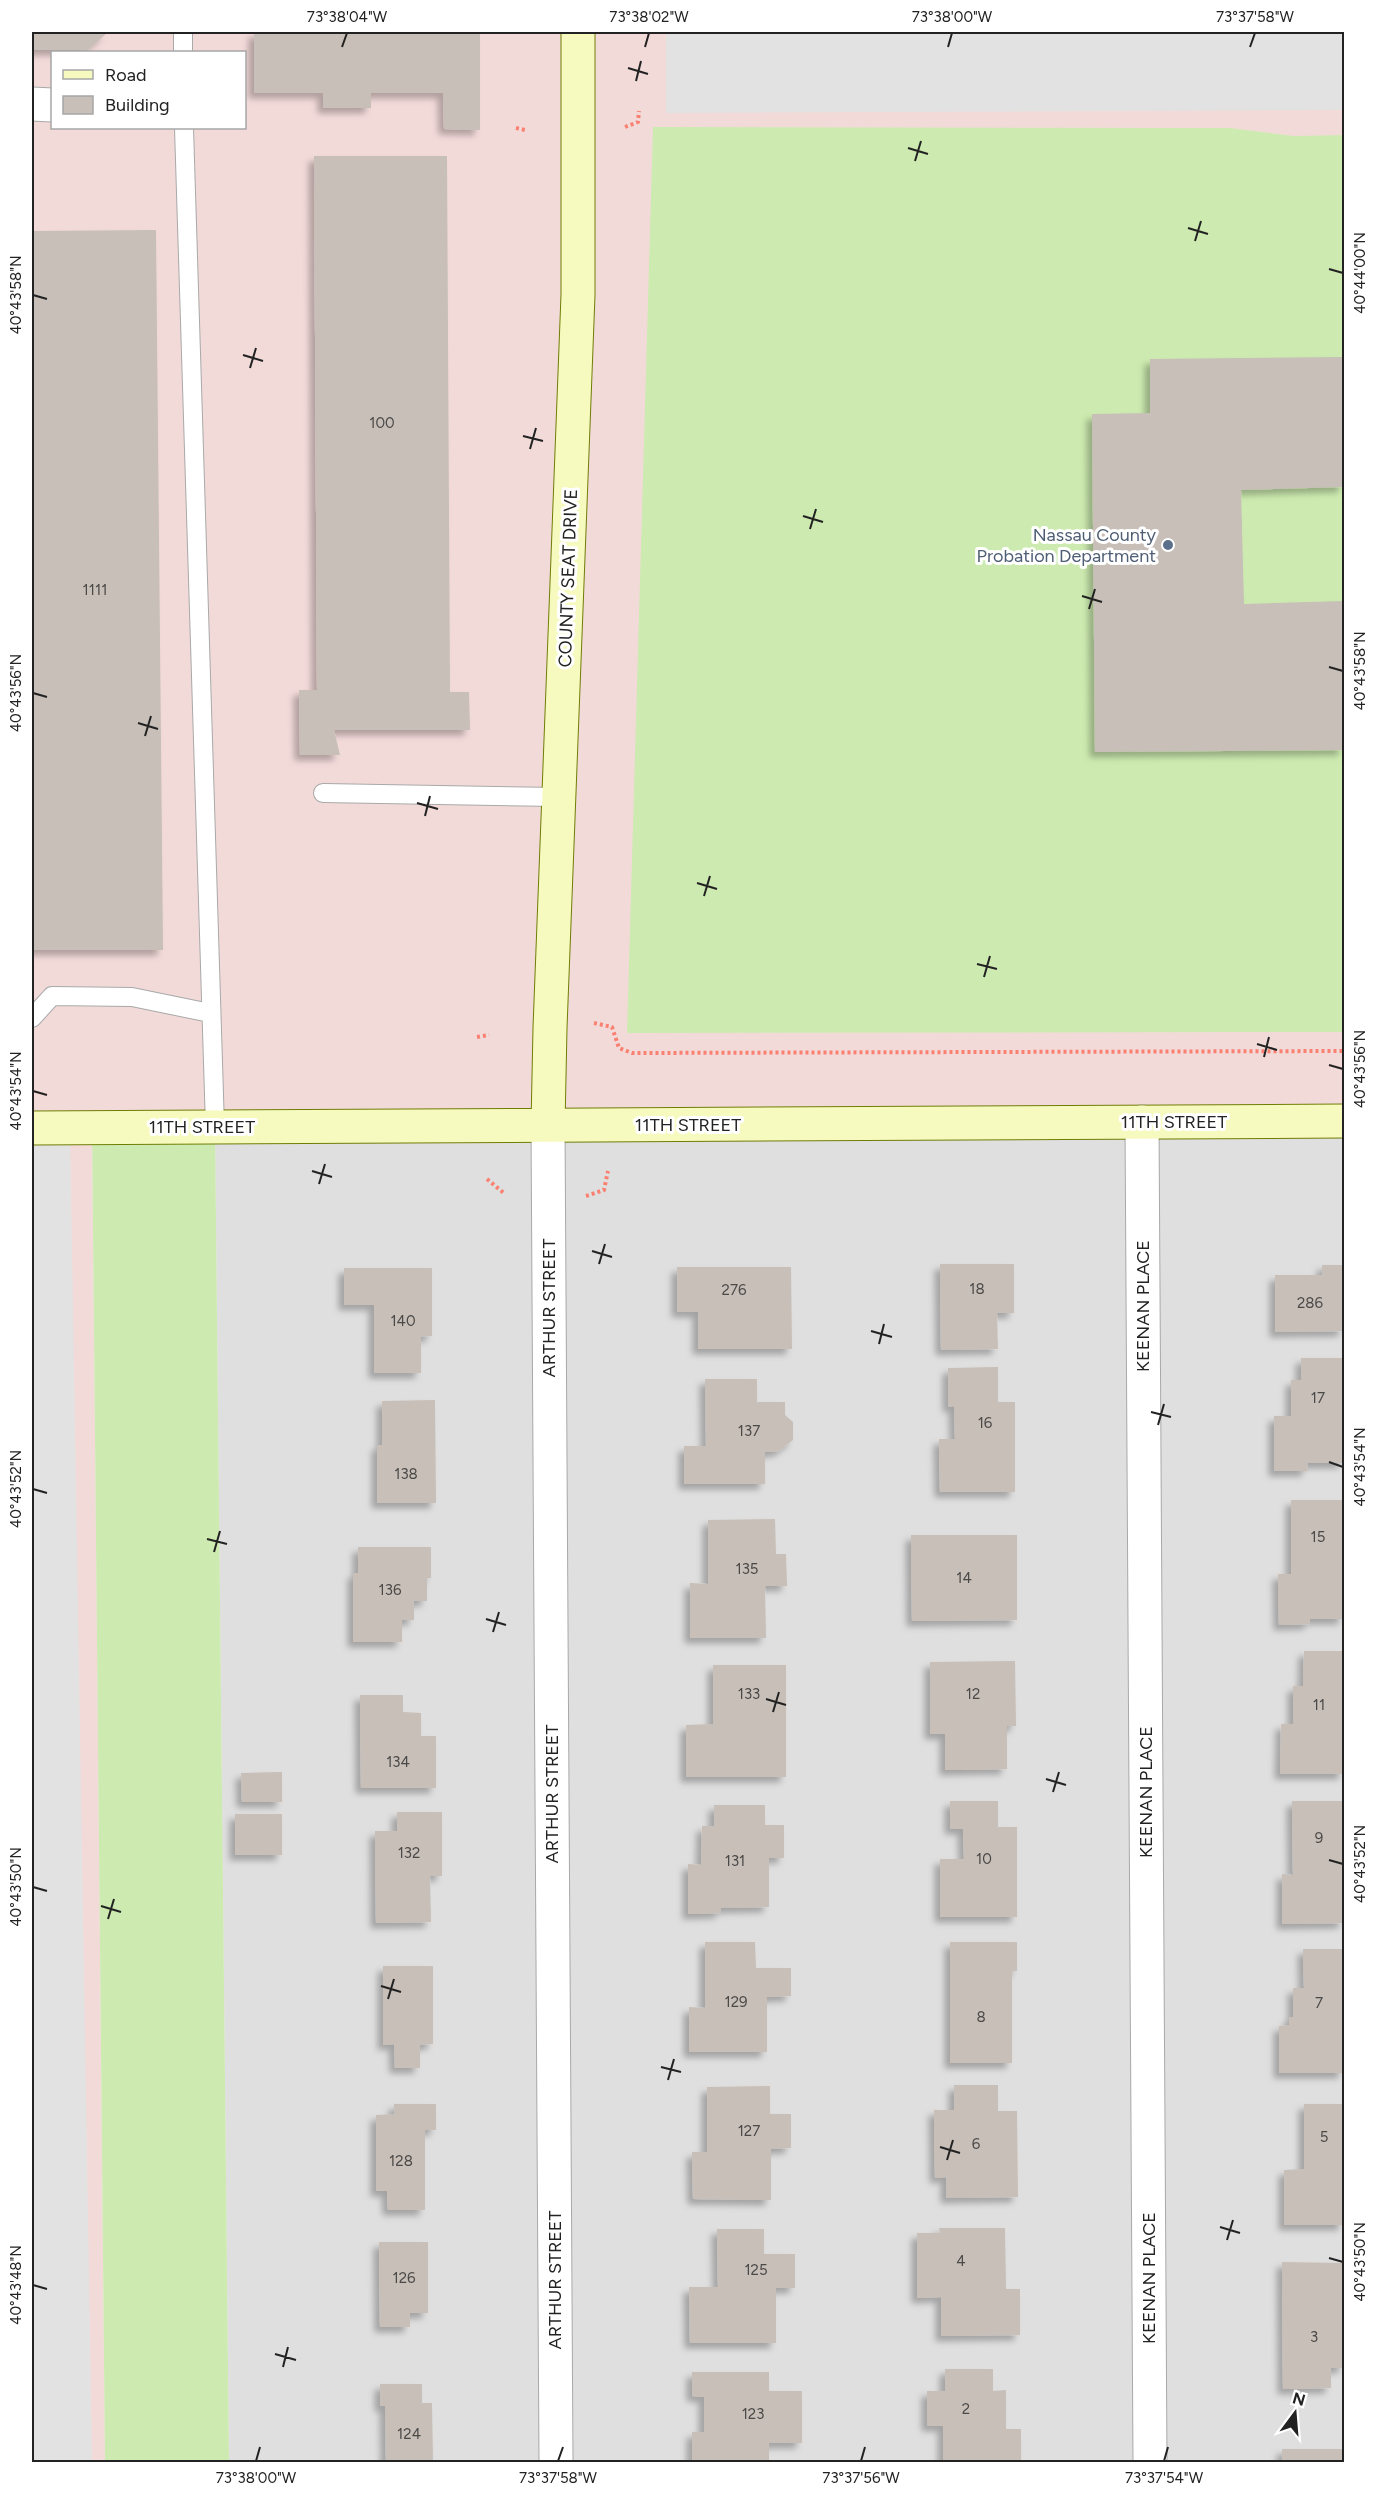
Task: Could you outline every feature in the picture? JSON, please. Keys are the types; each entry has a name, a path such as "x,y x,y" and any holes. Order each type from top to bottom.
{"main road":[{"name":"COUNTY SEAT DRIVE","path":"548,1125 578,295 578,32"},
{"name":"11TH STREET","path":"32,1128 1344,1121"}],"street":[{"path":"32,104 51,105"},
{"name":"KEENAN PLACE","path":"1142,1122 1150,2463"},
{"name":"ARTHUR STREET","path":"548,1125 556,2463"}],"lane":[{"path":"183,32 183,51"},
{"path":"184,129 214,1127"},
{"path":"323,794 559,798"},
{"path":"32,1018 52,996 132,997 210,1013"}],"path":[{"path":"625,127 638,122 639,111"},
{"path":"516,128 525,130"},
{"path":"594,1023 612,1028 619,1047 632,1053 1344,1051"},
{"path":"477,1037 489,1035"},
{"path":"585,1197 603,1190 608,1171"},
{"path":"487,1179 505,1194"}],"shaded area":[{"path":"32,32 1344,32 1344,1121 92,1128 105,2462 32,2462"},
{"path":"666,32 1344,32 1344,110 666,113"},
{"path":"1344,1121 1344,2462 229,2462 215,1127"},
{"path":"32,1128 70,1128 92,2462 32,2462"}],"green space":[{"path":"653,127 1230,128 1294,136 1344,135 1344,1032 627,1033"},
{"path":"215,1127 229,2462 105,2462 92,1128"}],"building":[{"path":"32,32 108,32 88,50 32,50"},
{"path":"254,32 480,32 480,130 444,129 443,93 371,93 371,108 323,108 323,93 254,93"},
{"path":"314,156 447,156 450,692 469,692 470,730 334,730 340,755 300,755 299,690 317,690"},
{"path":"156,230 163,950 32,950 32,231"},
{"name":"Nassau County Probation Department","path":"1344,357 1344,487 1241,490 1244,604 1344,601 1344,750 1095,752 1092,414 1150,413 1150,359"},
{"path":"940,1264 1014,1264 1014,1313 997,1313 998,1349 941,1350"},
{"path":"1322,1265 1344,1265 1344,1331 1275,1332 1275,1275 1322,1275"},
{"path":"677,1267 791,1267 792,1349 698,1349 698,1312 677,1312"},
{"path":"344,1268 432,1268 432,1336 421,1337 421,1373 374,1373 374,1305 344,1305"},
{"path":"1301,1358 1344,1358 1344,1463 1307,1463 1308,1471 1274,1471 1274,1416 1291,1416 1291,1380 1301,1380"},
{"path":"998,1367 998,1402 1015,1402 1015,1492 940,1492 939,1439 955,1439 954,1406 948,1407 948,1368"},
{"path":"705,1379 757,1379 757,1402 785,1402 785,1415 793,1422 793,1440 779,1451 765,1452 765,1484 684,1484 684,1446 706,1446"},
{"path":"435,1400 436,1503 377,1503 377,1445 382,1445 382,1401"},
{"path":"1291,1500 1344,1500 1344,1619 1310,1619 1310,1624 1279,1625 1278,1574 1291,1574"},
{"path":"775,1519 776,1554 786,1554 787,1586 765,1586 766,1638 690,1638 690,1583 708,1584 708,1520"},
{"path":"911,1535 1017,1535 1017,1620 912,1621"},
{"path":"358,1547 431,1547 431,1578 427,1578 427,1601 414,1601 414,1620 402,1620 402,1642 353,1642 353,1573 358,1573"},
{"path":"1304,1651 1344,1651 1344,1774 1280,1774 1281,1724 1293,1724 1293,1686 1303,1686"},
{"path":"1015,1661 1016,1726 1007,1726 1007,1769 945,1770 945,1734 930,1734 930,1662"},
{"path":"713,1665 786,1665 786,1777 686,1777 686,1725 713,1724"},
{"path":"360,1695 403,1695 403,1712 421,1713 421,1736 436,1736 436,1788 361,1788"},
{"path":"282,1772 282,1802 242,1802 241,1773"},
{"path":"950,1801 998,1801 998,1827 1017,1827 1017,1917 940,1917 940,1859 964,1859 963,1829 950,1829"},
{"path":"1292,1801 1344,1801 1344,1923 1282,1924 1282,1874 1293,1875"},
{"path":"714,1805 765,1805 765,1825 784,1825 784,1858 769,1858 769,1907 721,1908 721,1913 688,1914 688,1864 701,1865 702,1826 714,1826"},
{"path":"397,1812 442,1812 442,1876 430,1876 431,1922 376,1923 375,1831 397,1831"},
{"path":"235,1814 282,1814 282,1855 235,1855"},
{"path":"705,1942 755,1942 756,1968 791,1968 791,1996 767,1997 767,2052 689,2052 689,2007 705,2008"},
{"path":"950,1942 1017,1942 1017,1971 1012,1971 1012,2063 950,2063"},
{"path":"1303,1949 1344,1949 1344,2073 1279,2073 1279,2026 1289,2025 1289,2017 1293,2017 1293,1988 1304,1988"},
{"path":"383,1966 433,1966 433,2044 420,2045 420,2068 395,2068 394,2044 383,2045"},
{"path":"954,2085 998,2085 998,2111 1017,2111 1018,2197 946,2198 946,2177 935,2178 934,2110 954,2110"},
{"path":"770,2086 770,2114 791,2114 791,2148 771,2149 771,2200 693,2199 692,2152 707,2152 707,2087"},
{"path":"394,2104 436,2104 436,2130 425,2130 425,2210 388,2210 387,2191 376,2191 376,2115 394,2114"},
{"path":"1304,2104 1344,2104 1344,2225 1284,2225 1284,2170 1304,2169"},
{"path":"939,2228 1005,2228 1006,2289 1020,2289 1020,2335 941,2336 941,2297 917,2298 917,2233 940,2233"},
{"path":"717,2229 764,2229 764,2254 795,2254 795,2288 776,2288 776,2343 690,2343 689,2287 718,2287"},
{"path":"379,2242 428,2242 428,2313 410,2313 410,2327 380,2327"},
{"path":"1282,2262 1342,2263 1344,2368 1331,2368 1331,2388 1283,2389"},
{"path":"945,2369 993,2369 993,2391 1006,2390 1006,2429 1021,2429 1021,2462 943,2462 943,2426 927,2426 927,2391 945,2391"},
{"path":"692,2372 769,2372 769,2391 802,2391 802,2443 769,2443 769,2462 692,2462 692,2432 704,2432 704,2397 692,2396"},
{"path":"380,2384 422,2384 422,2403 432,2403 433,2462 386,2462 385,2406 380,2406"},
{"path":"1282,2449 1344,2449 1344,2462 1282,2462"}],"place":[{"name":"Nassau County Probation Department","path":"1168,545"}]}
